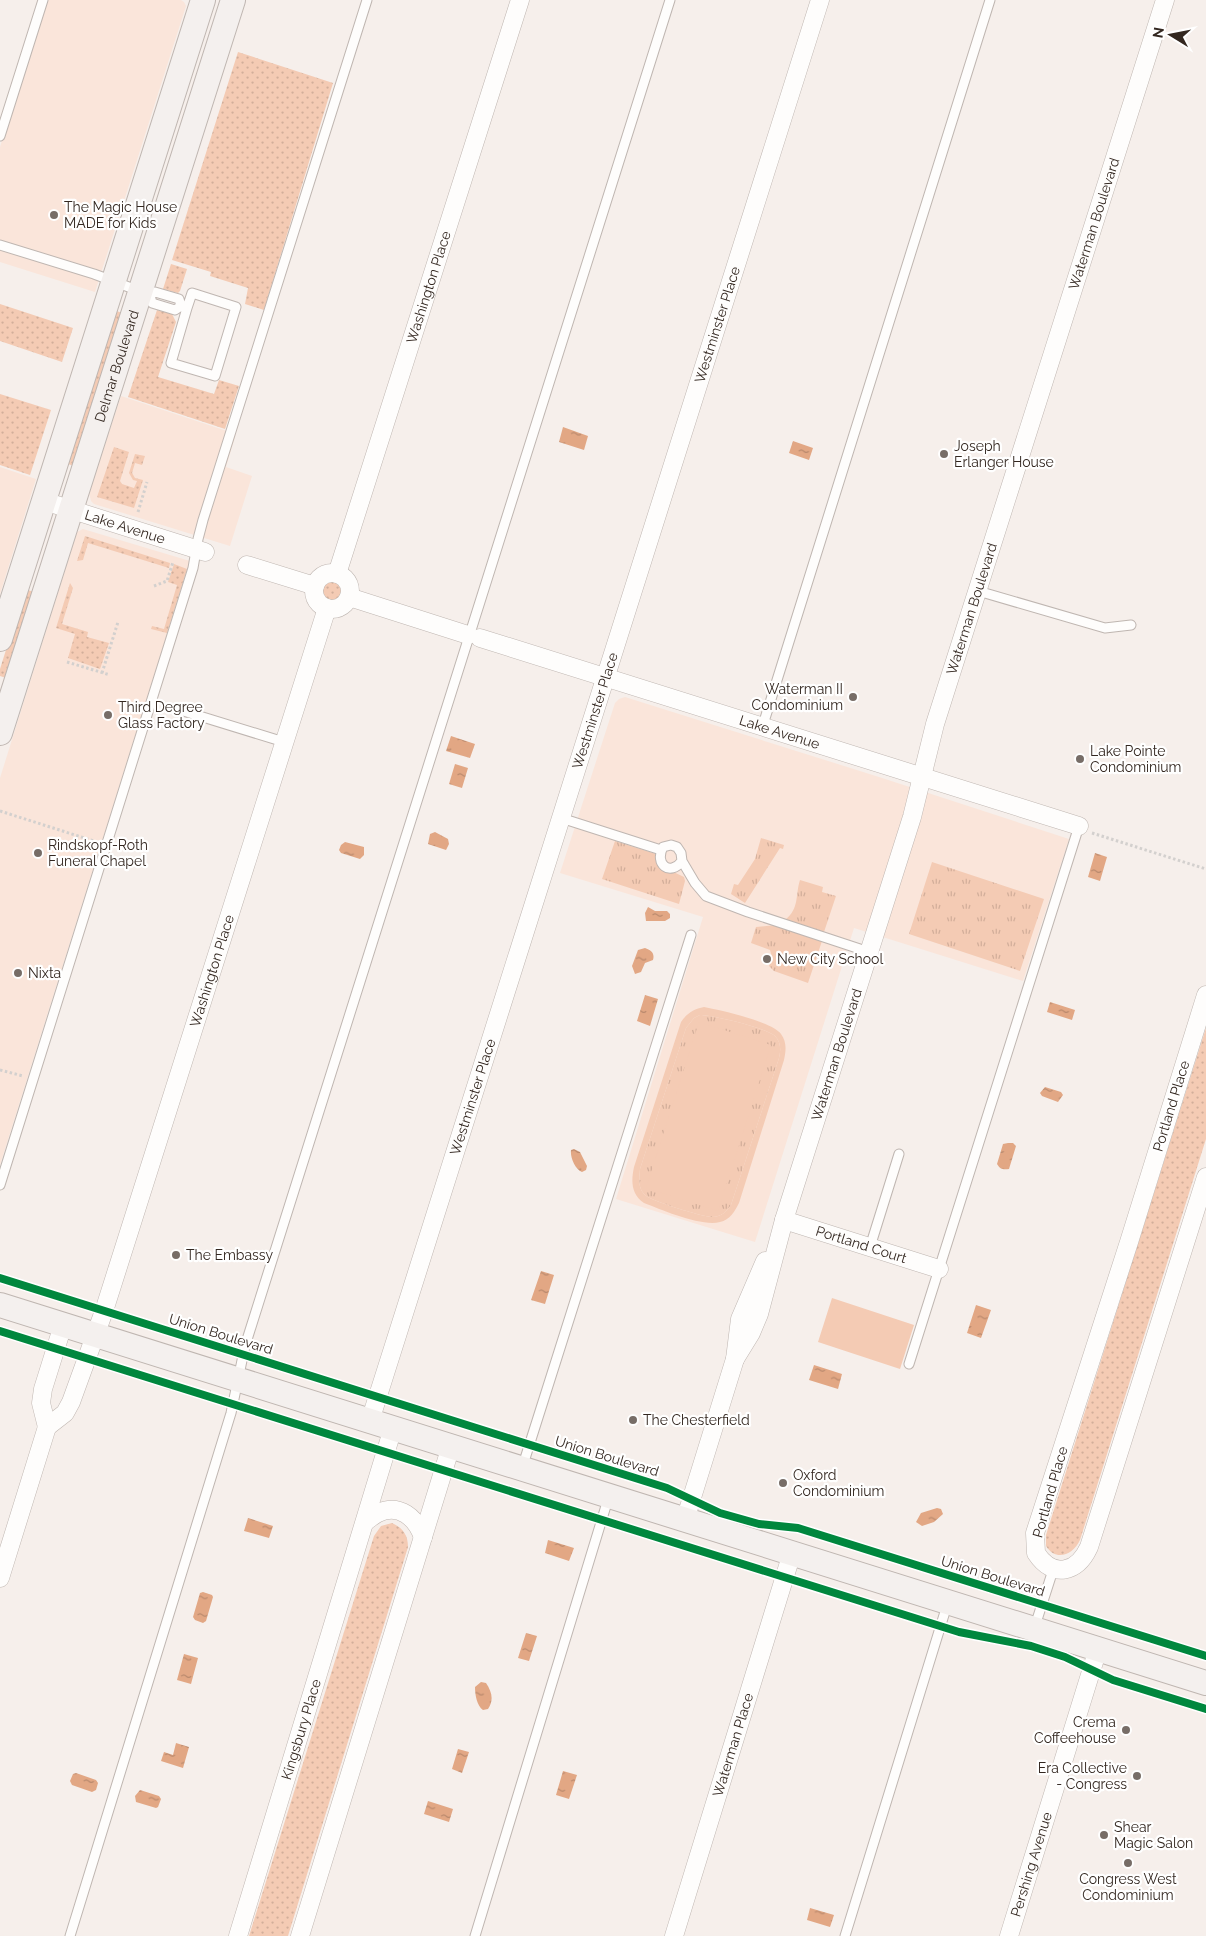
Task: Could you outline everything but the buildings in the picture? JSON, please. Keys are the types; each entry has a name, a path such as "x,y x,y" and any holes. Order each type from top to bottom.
{"main road":[{"name":"Delmar Boulevard","path":"0,639 203,0"},
{"name":"Delmar Boulevard","path":"0,733 4,709 145,294 231,0"},
{"path":"0,1305 1206,1683"}],"street":[{"name":"Washington Place","path":"337,574 520,0"},
{"name":"Westminster Place","path":"370,1421 820,0"},
{"name":"Waterman Boulevard","path":"685,1520 735,1359 756,1324 784,1220 912,818 935,724 1165,0"},
{"name":"Lake Avenue","path":"44,501 201,551"},
{"path":"247,565 315,586"},
{"path":"332,573 337,574 349,586 349,597 342,606 332,609 327,608 318,602 314,592 315,586 321,577 332,573"},
{"name":"Lake Avenue","path":"349,597 1083,829"},
{"name":"Washington Place","path":"47,1427 65,1412 71,1402 95,1334 327,608"},
{"name":"Portland Place","path":"1054,1567 1046,1564 1036,1553 1035,1533 1206,995"},
{"path":"1054,1567 1068,1569 1074,1567 1084,1558 1089,1547 1206,1176"},
{"name":"Portland Court","path":"784,1220 939,1269"},
{"path":"0,1578 47,1427 41,1403 43,1389 63,1325"},
{"name":"Kingsbury Place","path":"238,1936 393,1428"},
{"path":"300,1936 451,1446"},
{"path":"365,1522 379,1512 392,1509 409,1515 418,1525 423,1537"},
{"name":"Waterman Place","path":"674,1936 792,1553"},
{"name":"Pershing Avenue","path":"1009,1936 1098,1649"}],"lane":[{"path":"0,136 43,0"},
{"path":"0,1185 193,568 201,551 203,520 367,0"},
{"path":"70,1936 231,1413 248,1336 474,636 670,0"},
{"path":"762,728 990,0"},
{"path":"0,245 94,274 145,294 155,292 179,299 184,307 171,363 214,376 236,307 192,293 184,307"},
{"path":"978,591 1101,627 1131,625"},
{"path":"180,710 284,742"},
{"path":"561,818 661,850"},
{"path":"909,1364 1083,829"},
{"path":"682,861 674,868 664,866 660,861 661,850 663,847 671,845 677,847 681,852 682,861 695,883 706,896 869,952"},
{"path":"522,1468 691,935"},
{"path":"870,1247 899,1154"},
{"path":"475,1936 609,1496"},
{"path":"1034,1629 1054,1567"},
{"path":"845,1936 948,1602"}],"path":[{"path":"138,512 147,482"},
{"path":"154,586 167,581 173,562"},
{"path":"102,673 118,622"},
{"path":"67,662 110,676"},
{"path":"0,811 107,845"},
{"path":"1083,829 1206,868"},
{"path":"0,1070 22,1077 23,1074"}],"shaded area":[{"path":"47,0 181,0 186,6 95,292 0,262 0,147"},
{"path":"121,396 236,434 226,467 252,476 230,546 94,504 91,501 89,493"},
{"path":"0,467 36,479 0,594"},
{"path":"83,529 190,561 0,1165 0,778 77,532"},
{"name":"New City School","path":"625,697 1069,839 1023,981 854,928 755,1242 616,1199 703,917 560,873 615,703"}],"green space":[{"path":"238,52 333,83 264,310 245,304 248,288 210,276 211,272 172,260"},
{"path":"171,264 187,269 178,293 163,289"},
{"path":"0,304 73,328 62,362 0,341"},
{"path":"114,310 122,313 74,466 65,463"},
{"path":"157,310 172,314 176,322 158,377 214,394 219,380 239,386 225,429 128,397"},
{"path":"0,394 51,410 30,475 0,465"},
{"path":"114,447 129,452 120,481 122,484 134,488 137,481 133,480 129,473 135,454 145,456 142,465 135,463 132,473 135,478 143,480 134,508 97,497"},
{"path":"85,536 170,563 169,568 88,543 83,560 77,561"},
{"path":"174,564 187,569 167,633 151,629 152,626 164,629 177,585 168,582"},
{"path":"328,582 336,582 342,588 342,596 336,602 328,602 322,596 322,588"},
{"path":"70,583 73,588 62,624 88,632 87,637 109,643 100,669 68,658 75,634 56,628"},
{"path":"25,589 34,592 6,678 0,676 0,669"},
{"path":"761,838 784,845 783,849 780,848 745,903 731,894 734,884 738,885 755,859"},
{"path":"615,841 656,854 659,867 661,866 684,877 685,881 679,904 602,879"},
{"path":"932,862 1044,899 1020,971 909,934"},
{"path":"800,880 823,887 822,892 836,896 824,932 785,920 795,906"},
{"path":"776,925 822,941 808,983 774,971 769,966 772,957 770,950 751,943 756,927"},
{"path":"704,1007 768,1025 781,1034 786,1047 784,1060 739,1203 727,1219 712,1223 682,1217 644,1203 634,1191 632,1182 634,1167 681,1022 694,1010","holes":["700,1015 739,1022 762,1029 777,1038 780,1049 779,1058 731,1205 723,1214 712,1217 649,1198 641,1189 639,1180 640,1169 686,1028 694,1018"]},
{"path":"700,1015 739,1022 762,1029 777,1038 780,1049 779,1058 731,1205 723,1214 712,1217 649,1198 641,1189 639,1180 640,1169 686,1028 694,1018"},
{"path":"699,1022 771,1045 718,1211 646,1188"},
{"path":"1206,1028 1206,1139 1080,1540 1069,1553 1064,1555 1055,1554 1046,1546 1046,1535"},
{"path":"832,1298 914,1325 900,1369 818,1342"},
{"path":"392,1523 404,1532 408,1547 288,1936 249,1936 374,1536 381,1526"}],"water":[{"path":"563,427 588,436 584,450 559,442"},
{"path":"793,441 813,448 809,460 789,453"},
{"path":"451,736 475,744 470,758 446,751"},
{"path":"455,764 468,768 462,788 449,784"},
{"path":"435,832 448,839 449,844 446,850 428,844 430,834"},
{"path":"345,842 364,847 364,855 360,859 341,853 339,850"},
{"path":"1095,853 1107,857 1100,881 1088,877"},
{"path":"648,907 655,911 667,911 670,914 670,918 665,921 646,921 645,913"},
{"path":"645,948 652,952 653,960 645,963 641,972 635,974 632,966 638,950"},
{"path":"645,995 658,999 650,1026 637,1021"},
{"path":"1050,1002 1075,1010 1072,1020 1047,1012"},
{"path":"1045,1087 1061,1092 1063,1095 1058,1102 1042,1096 1040,1093"},
{"path":"1013,1143 1016,1146 1009,1169 1003,1169 997,1164 1003,1144"},
{"path":"574,1149 580,1152 587,1166 586,1170 582,1172 575,1166 572,1159 571,1150"},
{"path":"541,1271 554,1275 545,1304 531,1300"},
{"path":"976,1305 991,1310 981,1338 967,1333"},
{"path":"814,1365 842,1374 838,1389 809,1380"},
{"path":"937,1508 941,1509 943,1514 934,1522 922,1526 916,1522 921,1513"},
{"path":"248,1518 273,1526 269,1538 244,1531"},
{"path":"548,1540 574,1548 569,1561 545,1553"},
{"path":"203,1592 213,1597 206,1621 203,1623 195,1620 193,1617 200,1593"},
{"path":"526,1633 537,1636 529,1661 518,1658"},
{"path":"184,1654 198,1658 191,1684 177,1680"},
{"path":"481,1682 486,1683 492,1696 488,1709 483,1710 478,1703 475,1690 475,1687"},
{"path":"176,1743 189,1747 183,1768 161,1761 164,1752 173,1755"},
{"path":"458,1749 469,1752 462,1773 452,1769"},
{"path":"563,1771 577,1775 569,1799 556,1795"},
{"path":"76,1773 96,1780 98,1783 96,1790 92,1792 72,1785 70,1781 73,1774"},
{"path":"140,1790 159,1796 161,1799 158,1807 136,1802 135,1796"},
{"path":"428,1801 453,1809 449,1822 424,1814"},
{"path":"810,1908 834,1915 830,1927 807,1920"}],"cycle path":[{"name":"Union Boulevard","path":"0,1278 667,1488 720,1513 759,1524 798,1528 1206,1656"},
{"path":"0,1331 959,1632 1031,1646 1065,1657 1113,1680 1206,1709"}],"place":[{"name":"The Magic House MADE for Kids","path":"54,215"},
{"name":"Joseph Erlanger House","path":"944,454"},
{"name":"Waterman II Condominium","path":"853,697"},
{"name":"Third Degree Glass Factory","path":"108,715"},
{"name":"Lake Pointe Condominium","path":"1080,759"},
{"name":"Rindskopf-Roth Funeral Chapel","path":"38,853"},
{"name":"New City School","path":"767,959"},
{"name":"Nixta","path":"18,973"},
{"name":"The Embassy","path":"176,1255"},
{"name":"The Chesterfield","path":"633,1420"},
{"name":"Oxford Condominium","path":"783,1483"},
{"name":"Crema Coffeehouse","path":"1126,1730"},
{"name":"Era Collective - Congress","path":"1137,1776"},
{"name":"Shear Magic Salon","path":"1104,1835"},
{"name":"Congress West Condominium","path":"1128,1863"}]}
